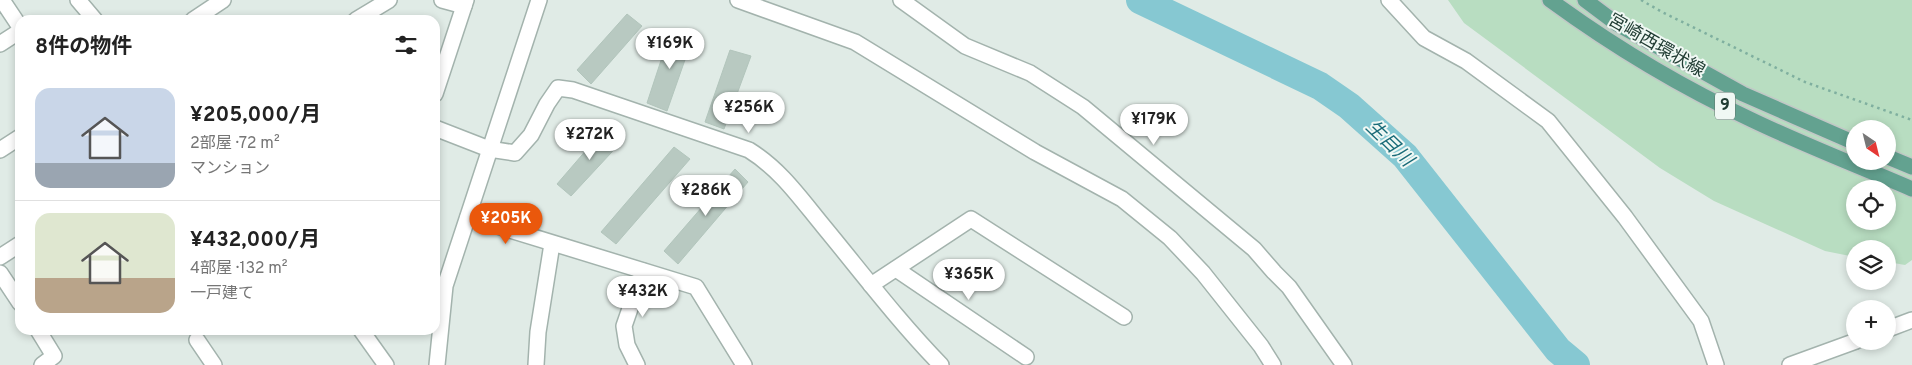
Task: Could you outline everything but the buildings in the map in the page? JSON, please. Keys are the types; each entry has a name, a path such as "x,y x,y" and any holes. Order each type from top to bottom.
{"main road":[{"name":"宮崎西環状線","path":"1550,0 1619,48 1678,82 1751,120 1912,189"},
{"name":"宮崎西環状線","path":"1585,0 1617,24 1743,94 1846,139"},
{"path":"1896,160 1912,167"}],"street":[{"path":"2,0 15,20"},
{"path":"78,0 91,15"},
{"path":"201,15 223,0"},
{"path":"364,15 389,0"},
{"path":"440,79 465,3 442,0"},
{"path":"440,331 444,286 538,0"},
{"path":"738,0 855,42 1035,152 1122,199 1170,238 1203,273 1261,346 1272,365"},
{"path":"900,0 965,46 1030,73 1045,82 1083,107 1129,144 1254,250 1289,287 1344,365"},
{"path":"1389,0 1424,38 1466,61 1548,121 1625,217 1701,321 1716,365"},
{"path":"0,44 15,34"},
{"path":"440,130 489,149 515,153 531,135 547,104 558,88 573,90 749,150 767,161 785,180 871,285 941,365"},
{"path":"0,150 15,140"},
{"path":"468,217 642,272 696,287 744,365"},
{"path":"871,285 971,219 1124,317"},
{"path":"536,365 538,332 552,244"},
{"path":"0,257 15,247"},
{"path":"896,269 1026,357"},
{"path":"637,365 626,345 624,326 642,272"},
{"path":"0,273 15,296"},
{"path":"1896,326 1912,320"},
{"path":"42,335 54,356 42,365"},
{"path":"365,335 386,365"},
{"path":"437,365 440,335"},
{"path":"197,340 214,365"},
{"path":"1790,365 1846,345"}],"path":[{"path":"1641,0 1805,82 1912,120"}],"green space":[{"path":"1448,0 1912,0 1912,260 1905,265 1896,263 1896,240 1846,240 1846,255 1825,251 1714,201 1660,168 1464,23"}],"waterway":[{"name":"生目川","path":"1140,0 1320,86 1349,106 1405,156 1558,350 1576,365"}]}
